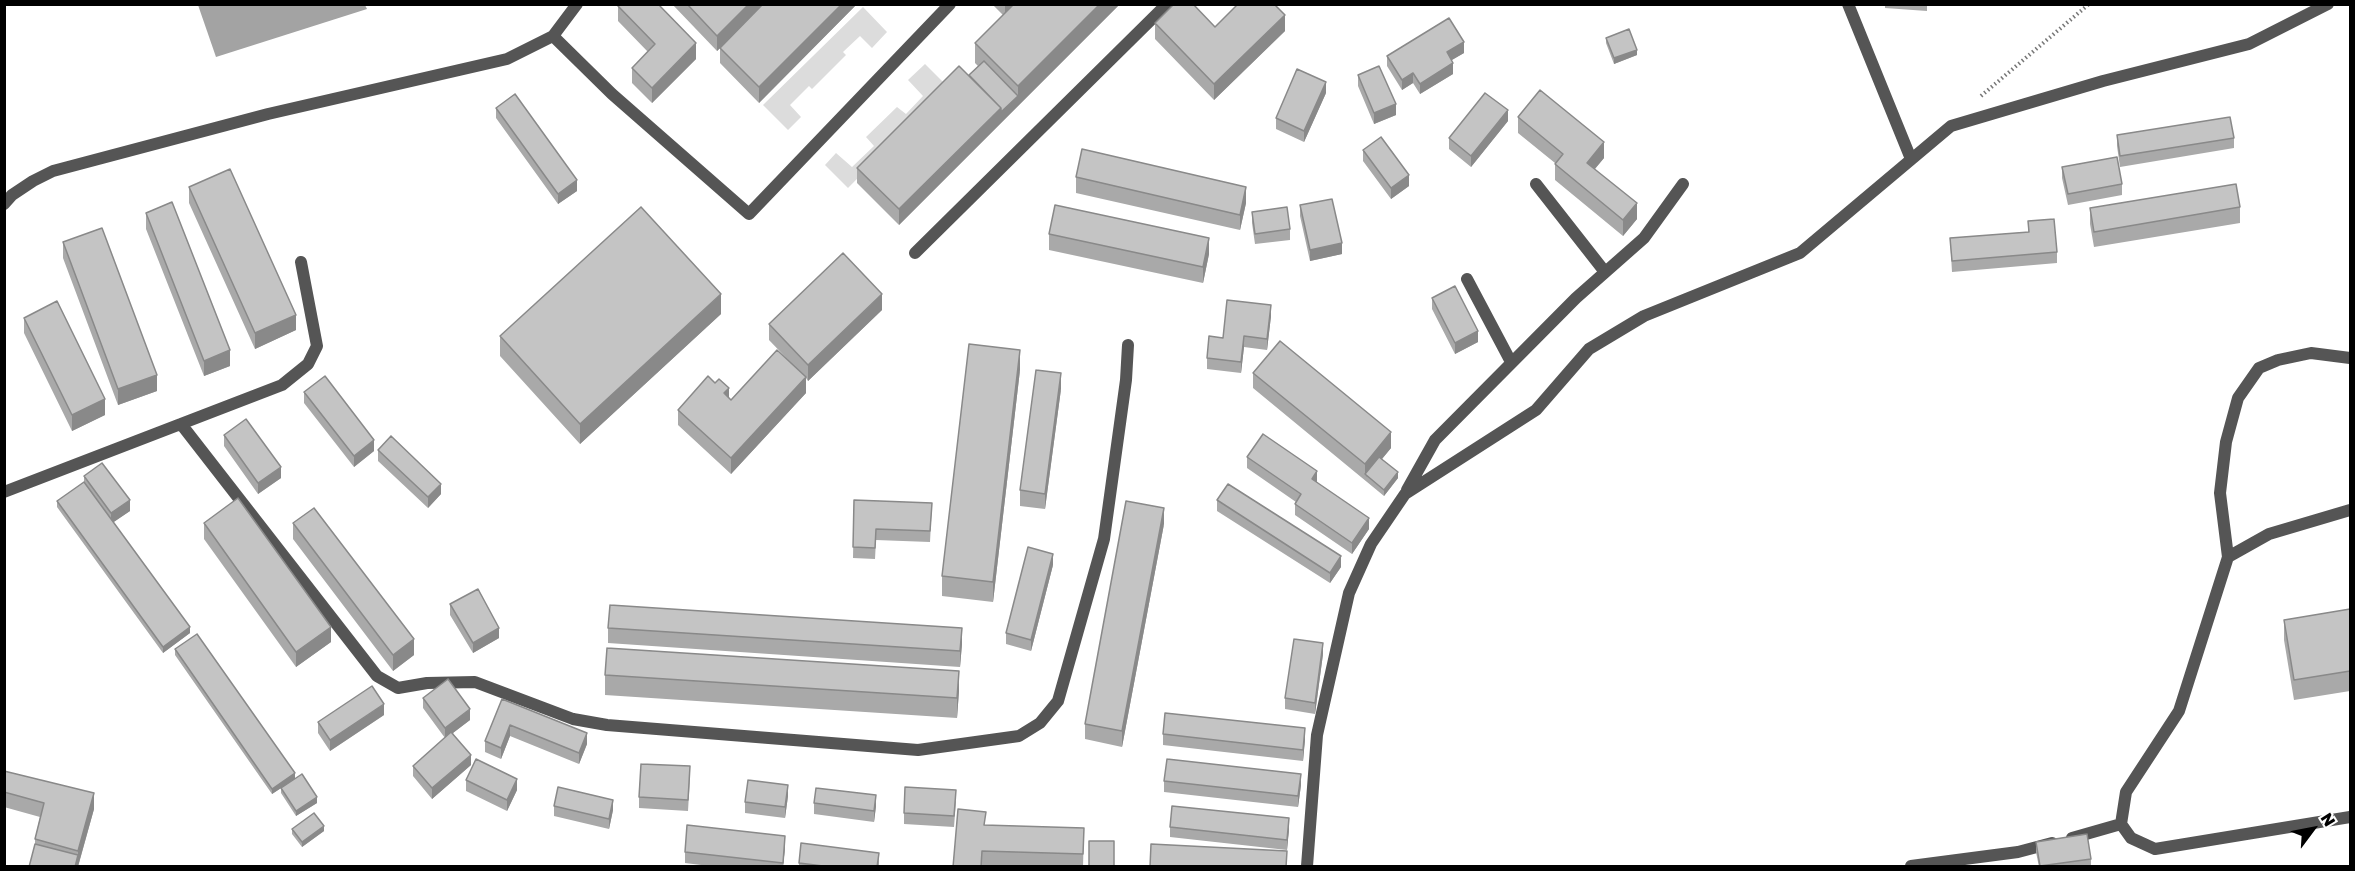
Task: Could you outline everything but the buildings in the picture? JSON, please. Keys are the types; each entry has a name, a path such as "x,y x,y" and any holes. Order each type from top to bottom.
{"lane":[{"path":"4,204 19,190 53,171 268,114 507,59 553,36 577,4"},
{"path":"553,36 612,94 749,214 950,4"},
{"path":"915,253 1167,4"},
{"path":"1848,4 1911,159"},
{"path":"1405,494 1442,468 1536,410 1589,349 1644,316 1800,253 1951,126 2103,81 2249,44 2328,4"},
{"path":"1536,184 1605,272"},
{"path":"1307,867 1317,735 1349,593 1371,544 1405,494 1435,440 1511,362 1644,238 1683,184"},
{"path":"4,492 282,385 308,364 317,345 301,262"},
{"path":"1467,279 1511,362"},
{"path":"181,424 377,676 398,688 428,683 475,682 573,719 607,725 918,750 1019,736 1040,723 1058,701 1104,538 1126,380 1128,345"},
{"path":"2350,358 2311,354 2278,360 2259,368 2238,398 2226,442 2220,494 2228,557 2179,711 2126,792 2121,824 2131,838 2155,849 2350,817"},
{"path":"2228,557 2269,534 2350,510"},
{"path":"1911,867 2018,852 2121,824"}],"path":[{"path":"1951,126 1995,82 2089,4"}],"shaded area":[{"path":"198,5 365,5 367,9 216,57"},
{"path":"863,7 887,32 872,48 860,36 843,52 846,55 812,89 809,86 790,105 801,117 788,130 763,105"},
{"path":"925,64 948,87 848,188 825,165 836,153 852,167 874,146 866,137 897,107 906,114 923,96 908,80"}]}
